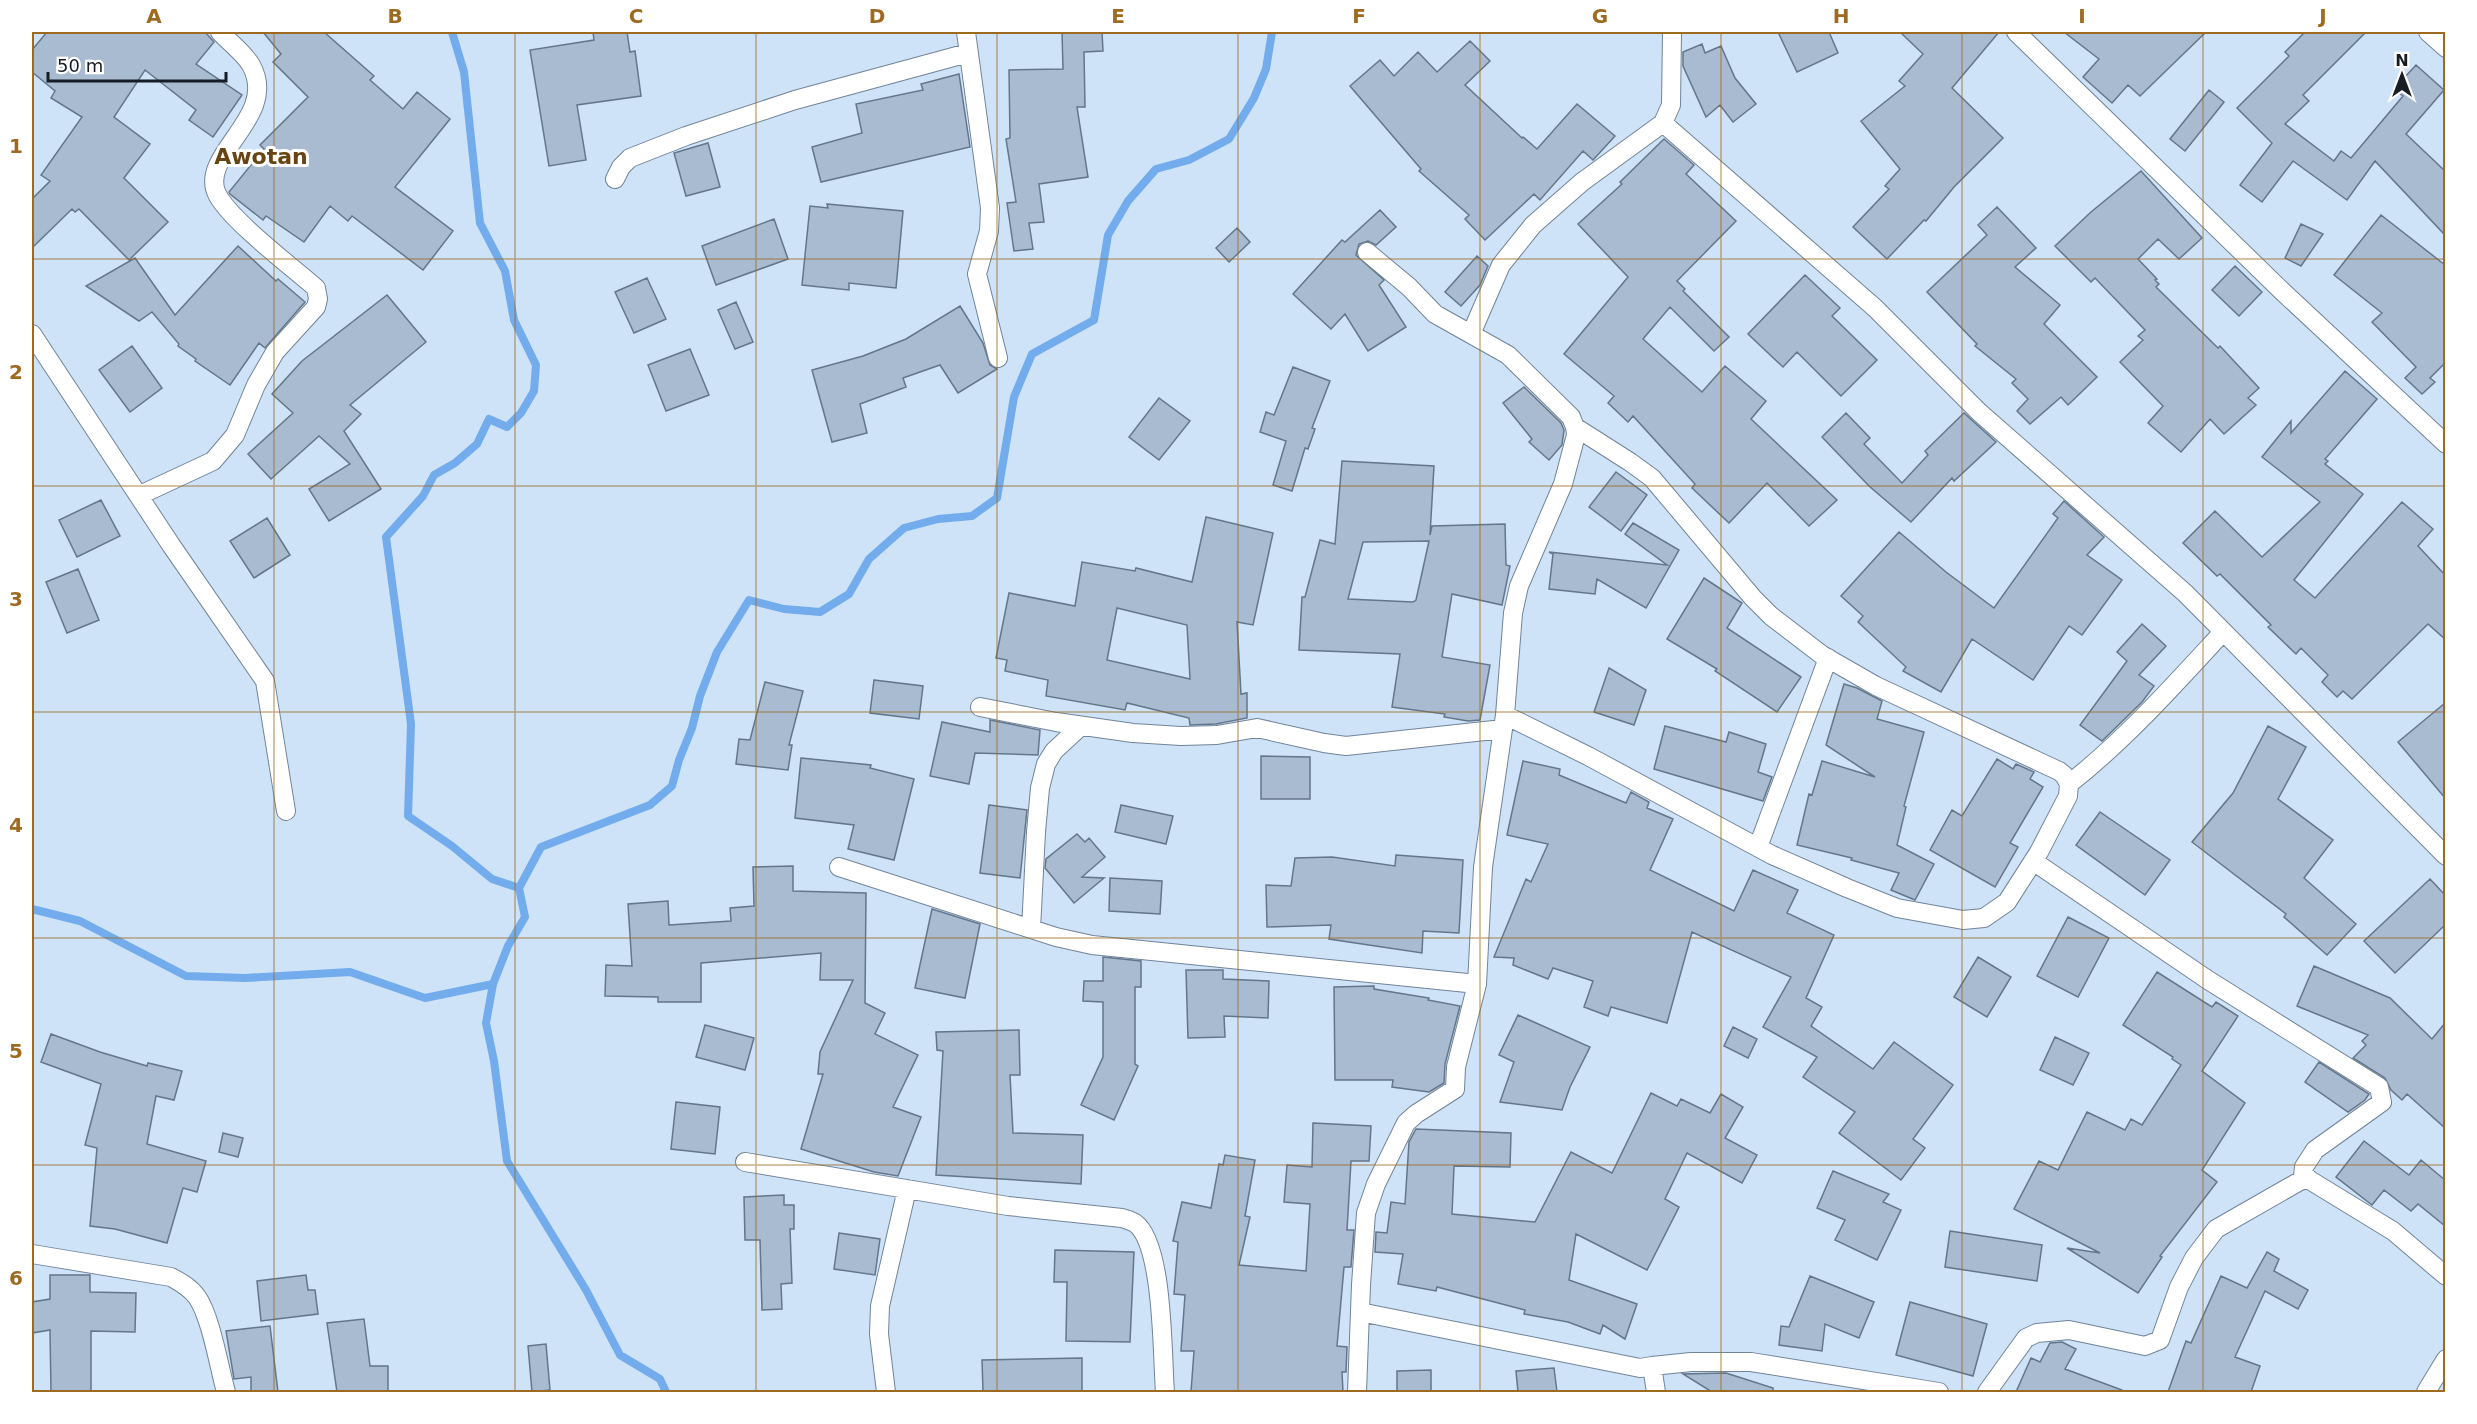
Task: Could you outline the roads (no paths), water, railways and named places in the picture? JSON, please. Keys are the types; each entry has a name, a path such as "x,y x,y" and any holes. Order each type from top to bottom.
{"street":[{"path":"140,495 213,460 235,435 256,385 275,352 316,307 318,299 316,288 235,217 217,193 214,180 216,167 254,108 258,85 250,65 220,32"},
{"path":"966,32 990,208 988,231 977,274 998,358"},
{"path":"1472,334 1501,265 1533,225 1582,182 1663,123 1671,105 1671,32"},
{"path":"2016,32 2283,292 2445,444"},
{"path":"2428,32 2445,48"},
{"path":"615,179 621,167 630,158 686,136 795,100 968,53"},
{"path":"1663,123 1875,308 1979,412 2185,593 2445,856"},
{"path":"1358,1392 1366,1214 1393,1145 1406,1123 1455,1089 1456,1067 1477,984 1483,867 1504,722 1513,613 1520,586 1563,484 1576,435 1571,417 1508,355 1435,314 1367,252"},
{"path":"32,334 171,545 265,681 286,811"},
{"path":"980,707 1081,726 1133,733 1181,736 1217,735 1257,728 1346,746 1504,722 1587,756 1758,847 1897,908 1963,920 1984,918 2007,902 2033,861 2068,796 2069,784 2064,775 2060,771 1876,686 1828,658 1771,616 1753,598 1652,478 1575,427"},
{"path":"2069,784 2097,762 2140,721 2223,632"},
{"path":"1758,847 1828,658"},
{"path":"1031,929 1036,832 1046,764 1054,751 1081,726"},
{"path":"2033,861 2208,980 2379,1087 2382,1102 2315,1150 2304,1167 2303,1176 2393,1231 2445,1276"},
{"path":"839,867 1031,929 1092,945 1477,984"},
{"path":"745,1162 1008,1206 1122,1218 1135,1223 1145,1235 1156,1266 1165,1392"},
{"path":"1987,1392 2026,1338 2037,1333 2069,1330 2145,1346 2160,1340 2179,1287 2194,1258 2216,1229 2307,1177"},
{"path":"886,1392 879,1334 880,1306 907,1189"},
{"path":"32,1254 171,1276 184,1284 197,1297 206,1319 226,1392"},
{"path":"1360,1312 1640,1368 1691,1362 1751,1362 1939,1392"},
{"path":"2426,1392 2445,1359"},
{"path":"1652,1366 1656,1392"}],"waterway":[{"path":"452,32 464,72 480,223 505,271 514,320 536,365 534,391 521,413 507,427 489,419 477,444 455,463 434,475 423,496 386,537 411,724 408,816 452,846 492,879 519,888 525,917 508,946 493,984 486,1023 494,1061 507,1161 586,1290 620,1355 660,1379 666,1392"},
{"path":"519,888 541,847 650,805 672,786 679,760 692,728 700,696 717,652 749,600 784,609 820,612 849,594 869,559 904,528 938,519 972,516 997,498 1014,397 1032,354 1094,320 1108,235 1128,201 1156,169 1189,160 1229,139 1254,98 1266,69 1272,32"},
{"path":"32,909 80,921 186,976 245,978 350,972 425,998 493,984"}],"district":[{"name":"Awotan","path":"261,156"}]}
